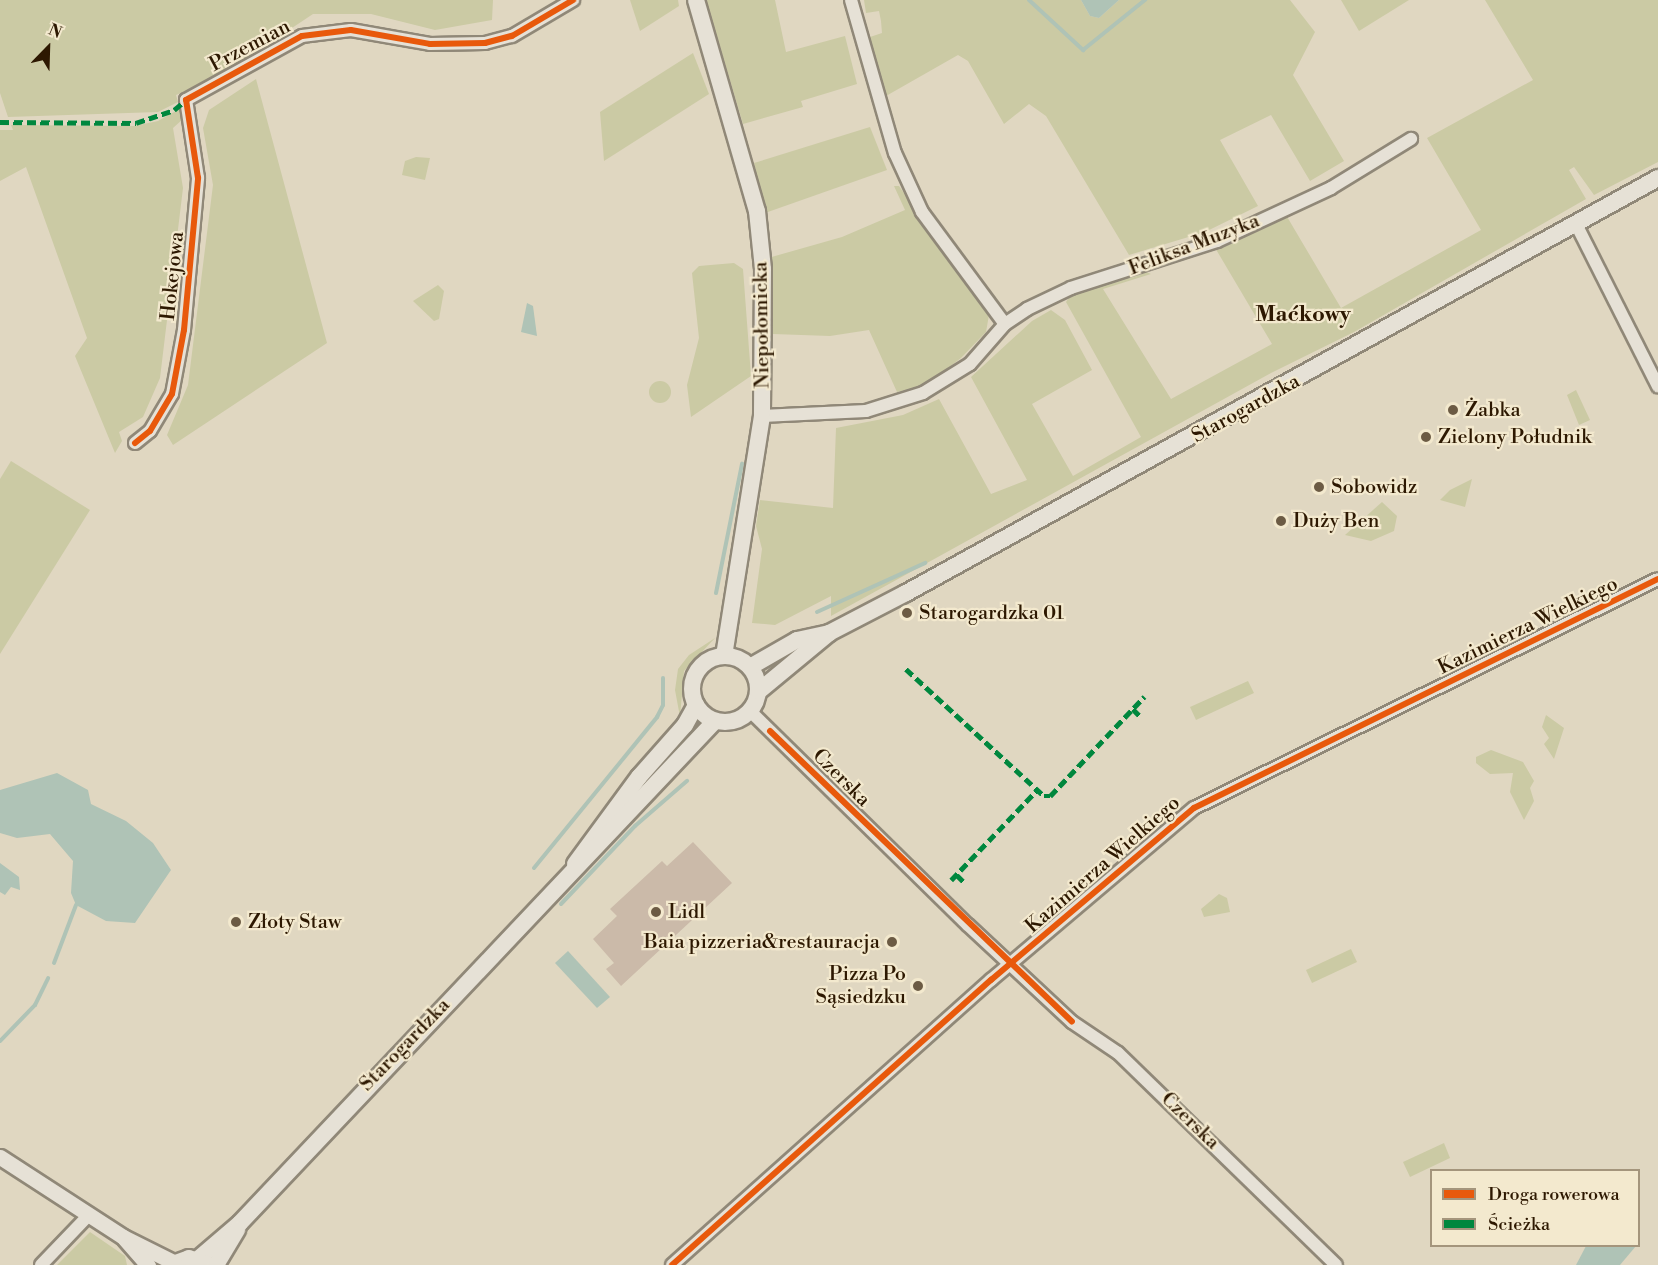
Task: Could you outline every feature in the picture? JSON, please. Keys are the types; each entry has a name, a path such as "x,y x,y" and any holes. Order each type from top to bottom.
{"main road":[{"name":"Niepołomicka","path":"696,0 757,211 763,284 762,416 724,656"},
{"name":"Starogardzka","path":"759,691 829,633 1178,446 1658,178"},
{"name":"Starogardzka","path":"750,667 797,640 829,633"},
{"path":"724,656 750,667 759,691 750,711 734,722 715,721 696,705 692,683 696,673 713,658 724,656"},
{"name":"Starogardzka","path":"572,870 585,845 686,725 696,705"},
{"name":"Starogardzka","path":"202,1262 715,721"},
{"name":"Starogardzka","path":"216,1265 240,1223"},
{"path":"172,1263 202,1262"}],"street":[{"name":"Przemian","path":"186,100 302,36 351,30 430,45 485,43 512,36 573,0"},
{"path":"851,0 895,153 922,212 1005,324"},
{"name":"Hokejowa","path":"135,443 150,431 172,394 184,330 198,178 186,100"},
{"name":"Feliksa Muzyka","path":"762,416 892,406 923,393 970,364 1005,324 1071,288 1217,241 1330,188 1411,139"},
{"path":"1576,224 1658,386"},
{"name":"Kazimierza Wielkiego","path":"672,1265 991,980 1013,966 1194,808 1658,579"},
{"name":"Czerska","path":"750,711 1072,1022 1118,1053 1336,1265"},
{"path":"0,1157 123,1237 172,1263"},
{"path":"41,1265 89,1215"},
{"path":"123,1237 148,1265"}],"green space":[{"path":"0,0 493,0 492,20 435,30 371,14 313,14 218,77 176,95 178,102 158,112 8,117 0,93"},
{"path":"630,0 678,0 679,6 640,31"},
{"path":"706,0 775,0 786,52 845,36 857,84 801,101 803,107 743,124"},
{"path":"864,0 1081,0 1090,16 1099,18 1119,0 1290,0 1315,32 1293,75 1344,161 1310,181 1271,115 1220,140 1258,206 1205,232 1129,255 1046,116 1029,104 1004,124 968,61 958,55 886,96 870,37 882,33 879,11 866,13"},
{"path":"1341,0 1409,0 1359,31"},
{"path":"1485,0 1658,0 1658,162 1594,195 1574,167 1569,170 1586,199 1354,332 1271,373 831,616 831,596 775,625 752,623 762,549 756,526 760,500 833,508 836,428 903,415 939,399 991,494 1027,480 971,377 1032,321 1051,310 1065,320 1092,370 1032,404 1073,476 1141,437 1066,302 1070,296 1144,271 1151,274 1103,289 1171,399 1272,344 1214,246 1286,215 1341,308 1481,230 1427,138 1533,80"},
{"path":"693,53 709,94 604,161 600,112"},
{"path":"256,79 327,343 173,445 167,435 188,385 213,185 203,128 209,110"},
{"path":"181,108 183,119 173,128 183,188 160,378 143,417 119,432 122,441 115,453 75,356 87,338 26,167 0,181 0,130 13,130 11,125 134,126 158,121"},
{"path":"870,127 887,170 765,213 754,163"},
{"path":"416,157 430,158 425,180 402,175 405,161"},
{"path":"894,186 899,186 989,315 986,332 961,358 925,386 897,392 869,330 830,336 773,334 768,258 842,237 905,210"},
{"path":"734,263 743,269 751,376 691,417 687,385 699,338 692,273 699,266"},
{"path":"438,285 444,291 439,319 434,321 413,301"},
{"path":"656,381 664,381 671,388 671,396 664,403 656,403 649,396 649,388"},
{"path":"1576,390 1590,420 1579,425 1567,395"},
{"path":"11,461 90,510 0,654 0,479"},
{"path":"1472,479 1465,507 1440,500 1450,490"},
{"path":"1382,502 1397,516 1394,531 1371,541 1345,535"},
{"path":"715,638 684,671 680,717 675,690 678,669 689,655"},
{"path":"1248,681 1254,693 1196,720 1190,707"},
{"path":"1546,715 1564,728 1554,759 1544,744 1549,738 1542,727"},
{"path":"1491,750 1523,762 1534,781 1530,788 1534,801 1524,820 1510,792 1513,773 1490,774 1476,763 1476,757"},
{"path":"1219,894 1227,898 1230,912 1204,917 1201,909"},
{"path":"1351,949 1357,962 1312,983 1306,970"},
{"path":"1444,1143 1450,1158 1410,1177 1403,1162"},
{"path":"90,1232 125,1256 127,1265 57,1265"}],"shaded area":[{"path":"1081,0 1119,0 1099,18 1090,16"},
{"path":"527,303 533,306 537,336 521,332"},
{"path":"57,773 88,790 91,804 126,821 153,843 171,870 135,923 106,921 76,905 71,893 73,861 50,834 17,838 0,833 0,790"},
{"path":"0,863 19,877 20,890 11,887 5,895 0,892"},
{"path":"568,951 610,997 597,1008 555,963"},
{"path":"1585,1247 1635,1247 1620,1265 1576,1265"}],"building":[{"name":"Lidl","path":"693,842 732,883 621,986 606,969 614,963 593,939 617,916 610,909 662,861 667,866"}],"waterway":[{"path":"1029,0 1083,50 1145,0"},
{"path":"716,593 742,464"},
{"path":"817,612 925,563"},
{"path":"534,868 657,717 663,705 663,678"},
{"path":"561,904 635,826 687,781"},
{"path":"54,963 76,905"},
{"path":"0,1041 35,1005 48,978"}],"marked path":[{"path":"0,122 136,123 174,110 186,100"},
{"path":"906,669 1044,796 1050,796 1144,697"},
{"path":"1133,709 1142,718"},
{"path":"951,880 1036,791"},
{"path":"957,875 965,883"}],"cycle path":[{"path":"135,443 150,431 172,394 184,330 198,178 186,100 302,36 351,30 430,44 485,43 512,36 573,0"},
{"path":"672,1265 991,980 1194,808 1658,579"},
{"path":"770,731 1072,1022"}],"place":[{"name":"Żabka","path":"1453,410"},
{"name":"Zielony Południk","path":"1426,437"},
{"name":"Sobowidz","path":"1319,487"},
{"name":"Duży Ben","path":"1281,521"},
{"name":"Starogardzka 01","path":"907,613"},
{"name":"Lidl","path":"656,912"},
{"name":"Złoty Staw","path":"236,922"},
{"name":"Baia pizzeria&restauracja","path":"892,942"},
{"name":"Pizza Po Sąsiedzku","path":"918,986"}],"district":[{"name":"Maćkowy","path":"1303,315"}]}
